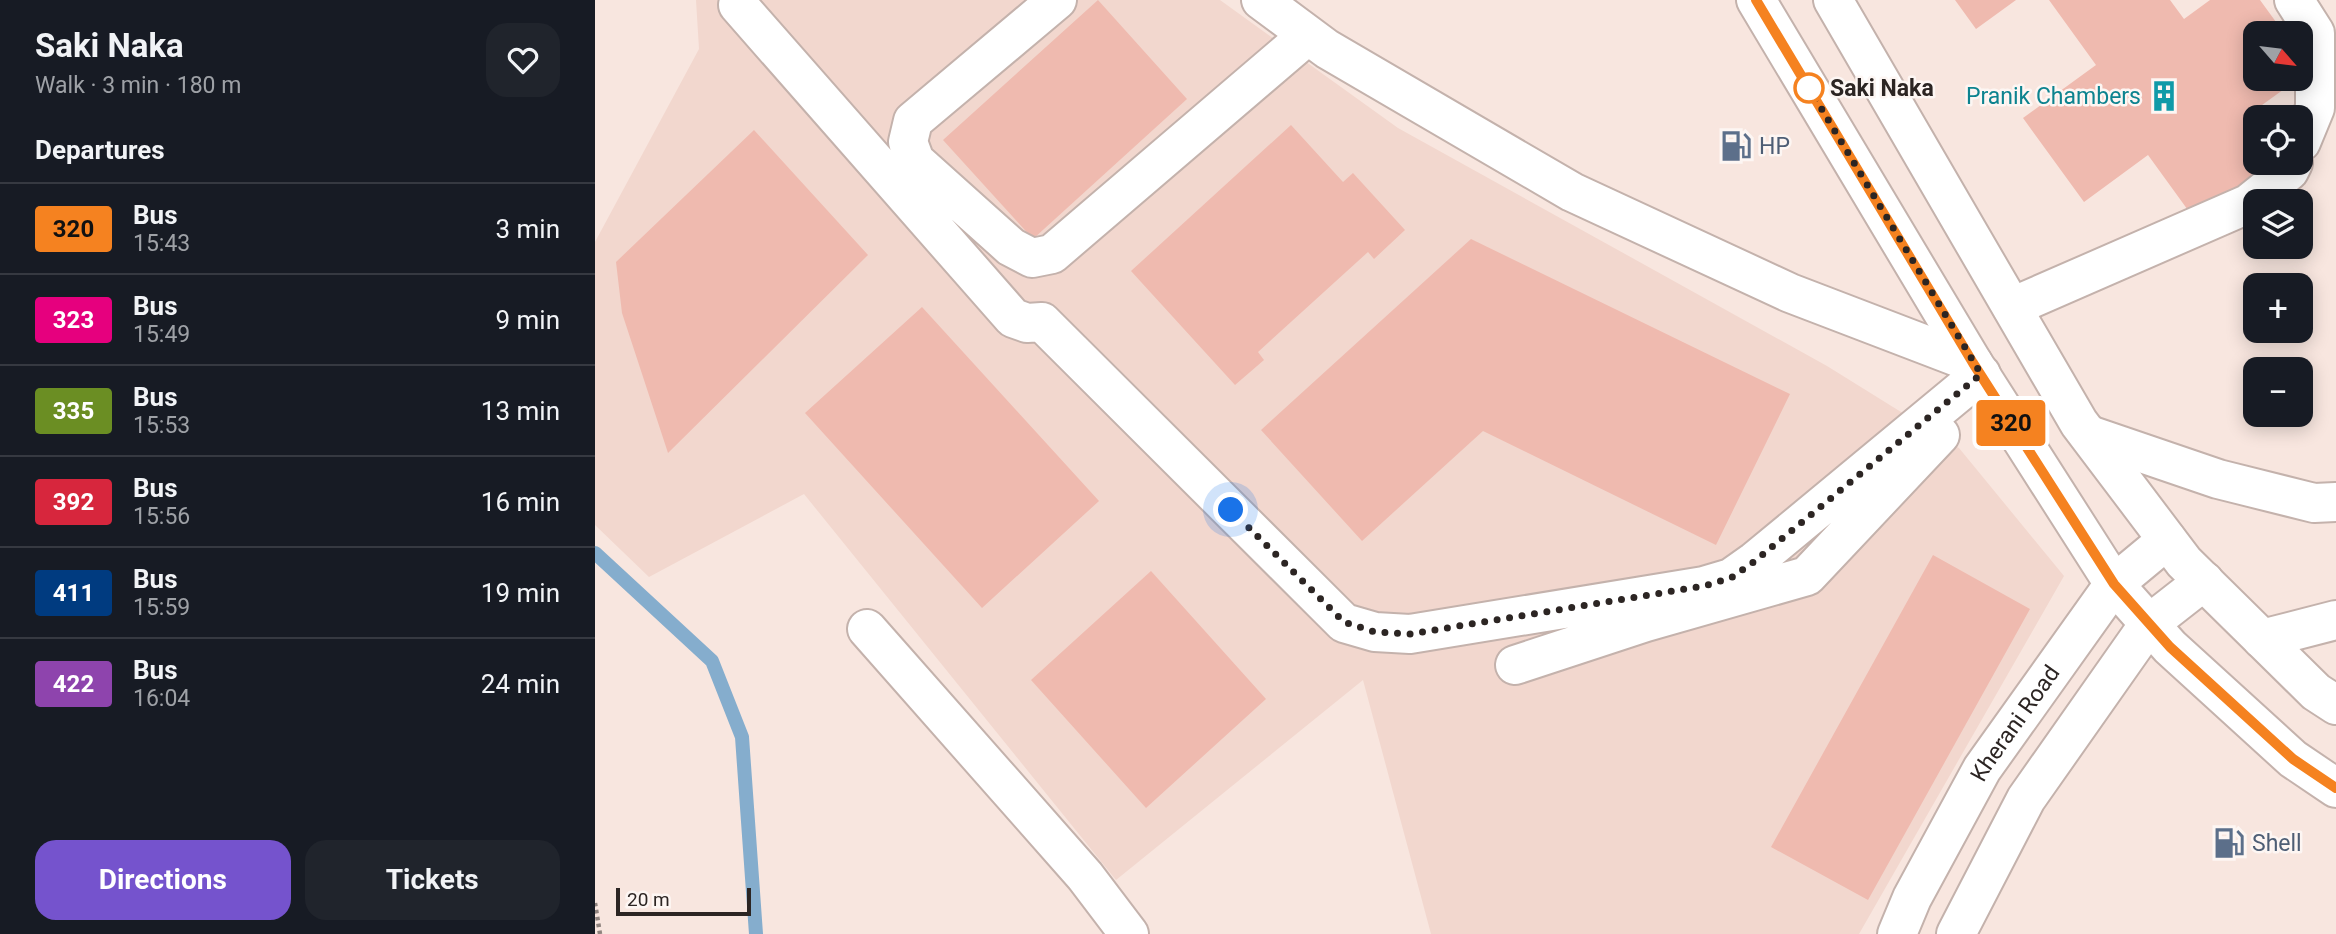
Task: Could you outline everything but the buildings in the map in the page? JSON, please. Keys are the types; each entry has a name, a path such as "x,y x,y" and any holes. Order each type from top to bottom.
{"main road":[{"path":"1058,0 913,121 908,142 915,161 1011,247 1033,258 1052,254 1308,35"},
{"path":"1261,0 1327,49 1572,192 1790,293 1981,374"},
{"path":"1756,0 1981,374 2114,584 2170,647 2293,759 2336,788"},
{"path":"1833,0 2079,423 2184,562 2316,692 2336,705"},
{"path":"2294,0 2315,33 2313,113"},
{"path":"738,5 1013,318 1027,323 1042,322 1344,622 1365,629 1410,634 1704,586 1731,578 1981,374"},
{"path":"2012,307 2248,204 2284,175"},
{"path":"1515,665 1646,622 1807,576 1981,374"},
{"path":"2089,435 2218,479 2314,503 2336,502"},
{"name":"Kherani Road","path":"1897,934 1912,898 1982,769 2114,584 2167,540"},
{"path":"1956,934 2026,799 2149,624 2204,581"},
{"path":"2262,639 2336,620"},
{"path":"867,629 1085,876 1129,934"}],"path":[{"path":"595,903 600,934"}],"shaded area":[{"path":"696,0 1220,0 1398,128 1827,366 1959,448 2064,576 1859,934 1431,934 1363,680 1116,880 804,494 649,577 595,525 595,242 699,49"}],"waterway":[{"path":"595,553 712,661 742,737 756,934"}],"bus line":[{"name":"320","path":"1756,0 1973,363 2114,584 2170,647 2293,759 2336,788"}],"place":[{"name":"Saki Naka","path":"1809,88"},
{"name":"Pranik Chambers","path":"2164,96"},
{"name":"HP","path":"1736,146"},
{"name":"Shell","path":"2229,843"}],"route":[{"path":"1231,510 1344,622 1375,632 1410,634 1704,586 1731,578 1755,561 1981,374 1809,88"}]}
